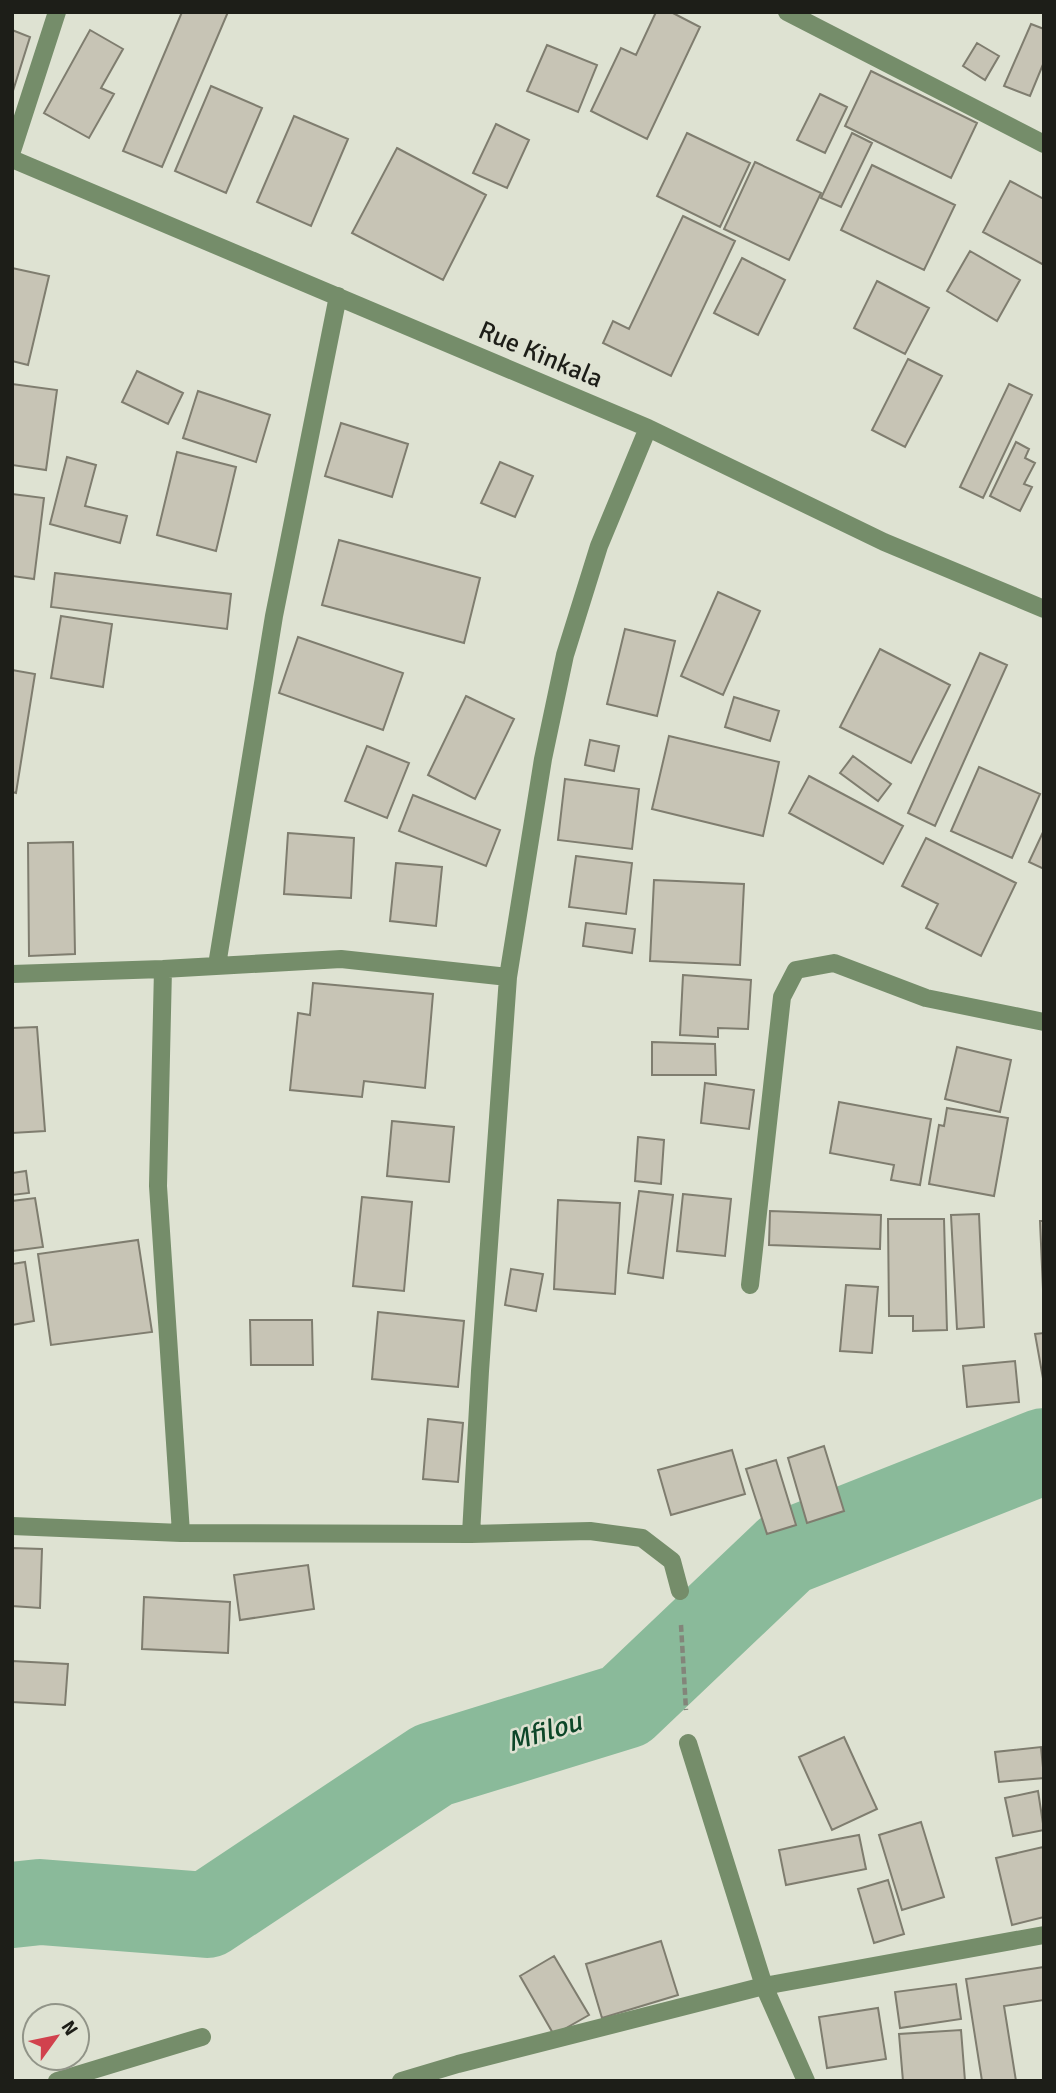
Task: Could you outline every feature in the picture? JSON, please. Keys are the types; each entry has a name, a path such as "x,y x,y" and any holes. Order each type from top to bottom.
{"street":[{"path":"12,151 57,12"},
{"path":"787,12 1044,144"},
{"name":"Rue Kinkala","path":"12,159 648,428 884,541 1044,609"},
{"path":"217,965 274,616 338,296"},
{"path":"471,1534 508,977 543,759 565,655 599,546 648,428"},
{"path":"12,974 341,959 508,977"},
{"path":"750,1285 782,997 796,970 834,963 926,998 1044,1022"},
{"path":"163,969 158,1186 181,1533"},
{"path":"12,1526 181,1533 471,1534 590,1531 642,1538 671,1561 680,1591"},
{"path":"688,1743 764,1986 806,2081"},
{"path":"401,2081 764,1986 1044,1935"},
{"path":"57,2081 202,2037"}],"path":[{"path":"680,1591 688,1743"}],"building":[{"path":"182,12 228,12 162,167 123,151"},
{"path":"656,12 671,12 700,27 647,139 591,111 621,48 636,55"},
{"path":"1031,24 1044,29 1044,62 1030,96 1004,86"},
{"path":"12,30 30,37 12,94"},
{"path":"90,30 123,49 101,88 114,94 89,138 44,113"},
{"path":"977,43 999,56 985,80 963,66"},
{"path":"547,45 597,65 578,112 527,91"},
{"path":"871,71 977,123 951,178 845,126"},
{"path":"211,86 262,108 226,193 175,171"},
{"path":"820,94 847,107 825,153 797,140"},
{"path":"294,116 348,139 311,226 257,202"},
{"path":"496,124 529,140 507,188 473,173"},
{"path":"687,133 750,163 720,227 657,196"},
{"path":"852,133 872,143 841,207 821,198"},
{"path":"397,148 486,195 443,280 352,233"},
{"path":"755,162 821,193 789,260 724,229"},
{"path":"872,165 955,205 924,270 841,230"},
{"path":"1010,181 1044,199 1044,265 983,232"},
{"path":"683,216 735,241 671,376 603,343 613,321 629,329"},
{"path":"970,251 1020,280 997,321 947,291"},
{"path":"742,258 785,280 758,335 714,313"},
{"path":"12,268 49,276 28,365 12,361"},
{"path":"877,281 929,308 905,354 854,328"},
{"path":"908,359 942,376 905,447 872,430"},
{"path":"137,371 183,393 168,424 122,402"},
{"path":"12,384 57,390 46,470 12,465"},
{"path":"1009,384 1032,395 983,498 960,487"},
{"path":"198,391 270,415 256,462 183,438"},
{"path":"341,423 408,444 392,497 325,476"},
{"path":"1016,442 1029,449 1025,458 1035,463 1024,484 1032,487 1020,511 990,496"},
{"path":"177,452 236,467 216,551 157,535"},
{"path":"67,457 96,465 85,506 127,516 120,543 50,524"},
{"path":"500,462 533,476 515,517 481,503"},
{"path":"12,494 44,498 34,579 12,576"},
{"path":"339,540 480,578 464,643 322,605"},
{"path":"55,573 231,594 227,629 51,607"},
{"path":"718,592 760,611 723,695 681,676"},
{"path":"61,616 112,624 103,687 51,678"},
{"path":"625,629 675,641 657,716 607,704"},
{"path":"298,637 403,673 383,730 279,693"},
{"path":"880,649 950,685 911,763 840,727"},
{"path":"980,653 1007,665 935,826 908,813"},
{"path":"12,670 35,674 16,793 12,792"},
{"path":"466,696 514,719 475,799 428,775"},
{"path":"734,697 779,711 770,741 725,727"},
{"path":"669,736 779,762 763,836 652,809"},
{"path":"590,740 619,746 614,771 585,765"},
{"path":"367,746 409,763 387,818 345,801"},
{"path":"853,756 891,784 878,801 840,773"},
{"path":"979,767 1040,794 1012,858 951,831"},
{"path":"809,776 903,826 883,864 789,813"},
{"path":"565,779 639,789 632,849 558,840"},
{"path":"413,795 500,830 486,866 399,831"},
{"path":"1044,830 1044,869 1029,862"},
{"path":"288,833 354,838 351,898 284,894"},
{"path":"926,838 1016,883 981,956 926,928 938,904 902,886"},
{"path":"73,842 75,954 29,956 28,843"},
{"path":"576,856 632,863 626,914 569,907"},
{"path":"396,863 442,867 436,926 390,921"},
{"path":"654,880 744,884 740,965 650,961"},
{"path":"586,923 635,929 632,953 583,946"},
{"path":"683,975 751,980 748,1029 718,1028 718,1037 680,1035"},
{"path":"313,983 433,994 425,1088 364,1081 362,1097 290,1090 298,1013 310,1015"},
{"path":"37,1027 45,1131 12,1133 12,1028"},
{"path":"652,1042 715,1044 716,1075 652,1075"},
{"path":"957,1047 1011,1060 1000,1112 945,1099"},
{"path":"705,1083 754,1090 749,1129 701,1123"},
{"path":"839,1102 931,1119 920,1185 891,1180 894,1165 830,1153"},
{"path":"947,1108 1008,1118 994,1196 929,1184 939,1125 944,1126"},
{"path":"392,1121 454,1127 449,1182 387,1176"},
{"path":"638,1137 664,1140 661,1184 635,1181"},
{"path":"26,1171 29,1193 12,1195 12,1173"},
{"path":"639,1191 673,1195 663,1278 628,1273"},
{"path":"683,1194 731,1199 725,1256 677,1251"},
{"path":"362,1197 412,1202 404,1291 353,1286"},
{"path":"35,1198 43,1247 12,1251 12,1201"},
{"path":"558,1200 620,1203 615,1294 554,1289"},
{"path":"770,1211 881,1215 880,1249 769,1245"},
{"path":"979,1214 984,1327 957,1329 951,1215"},
{"path":"888,1219 944,1219 947,1330 913,1331 913,1316 889,1316"},
{"path":"1040,1221 1044,1221 1044,1289 1043,1289"},
{"path":"138,1240 152,1332 51,1345 38,1254"},
{"path":"25,1262 34,1321 12,1325 12,1264"},
{"path":"511,1269 543,1274 536,1311 505,1305"},
{"path":"846,1285 878,1287 872,1353 840,1351"},
{"path":"378,1312 464,1321 458,1387 372,1379"},
{"path":"250,1320 312,1320 313,1365 251,1365"},
{"path":"1044,1333 1044,1384 1035,1334"},
{"path":"1015,1361 1019,1402 967,1407 963,1366"},
{"path":"428,1419 463,1423 458,1482 423,1479"},
{"path":"824,1446 844,1511 807,1523 788,1458"},
{"path":"732,1450 745,1494 671,1515 658,1470"},
{"path":"776,1460 796,1525 767,1534 746,1469"},
{"path":"12,1548 42,1549 40,1608 12,1606"},
{"path":"308,1565 314,1609 240,1620 234,1575"},
{"path":"144,1597 230,1602 228,1653 142,1649"},
{"path":"12,1661 68,1664 65,1705 12,1702"},
{"path":"844,1737 877,1809 832,1830 799,1757"},
{"path":"1041,1747 1044,1778 999,1782 995,1752"},
{"path":"1038,1791 1044,1830 1013,1836 1005,1798"},
{"path":"921,1822 944,1897 902,1910 879,1835"},
{"path":"859,1835 866,1869 786,1885 779,1850"},
{"path":"1043,1847 1044,1917 1012,1925 996,1858"},
{"path":"888,1880 904,1934 874,1943 858,1889"},
{"path":"661,1941 678,1995 602,2018 586,1964"},
{"path":"554,1956 589,2015 554,2035 520,1976"},
{"path":"1044,1967 1044,2000 1004,2006 1016,2081 982,2081 966,1979"},
{"path":"956,1984 961,2019 900,2028 895,1992"},
{"path":"878,2008 886,2059 827,2068 819,2017"},
{"path":"961,2030 965,2081 903,2081 899,2034"}],"waterway":[{"name":"Mfilou","path":"12,1905 40,1902 207,1915 433,1765 625,1706 786,1553 1044,1451"}]}
